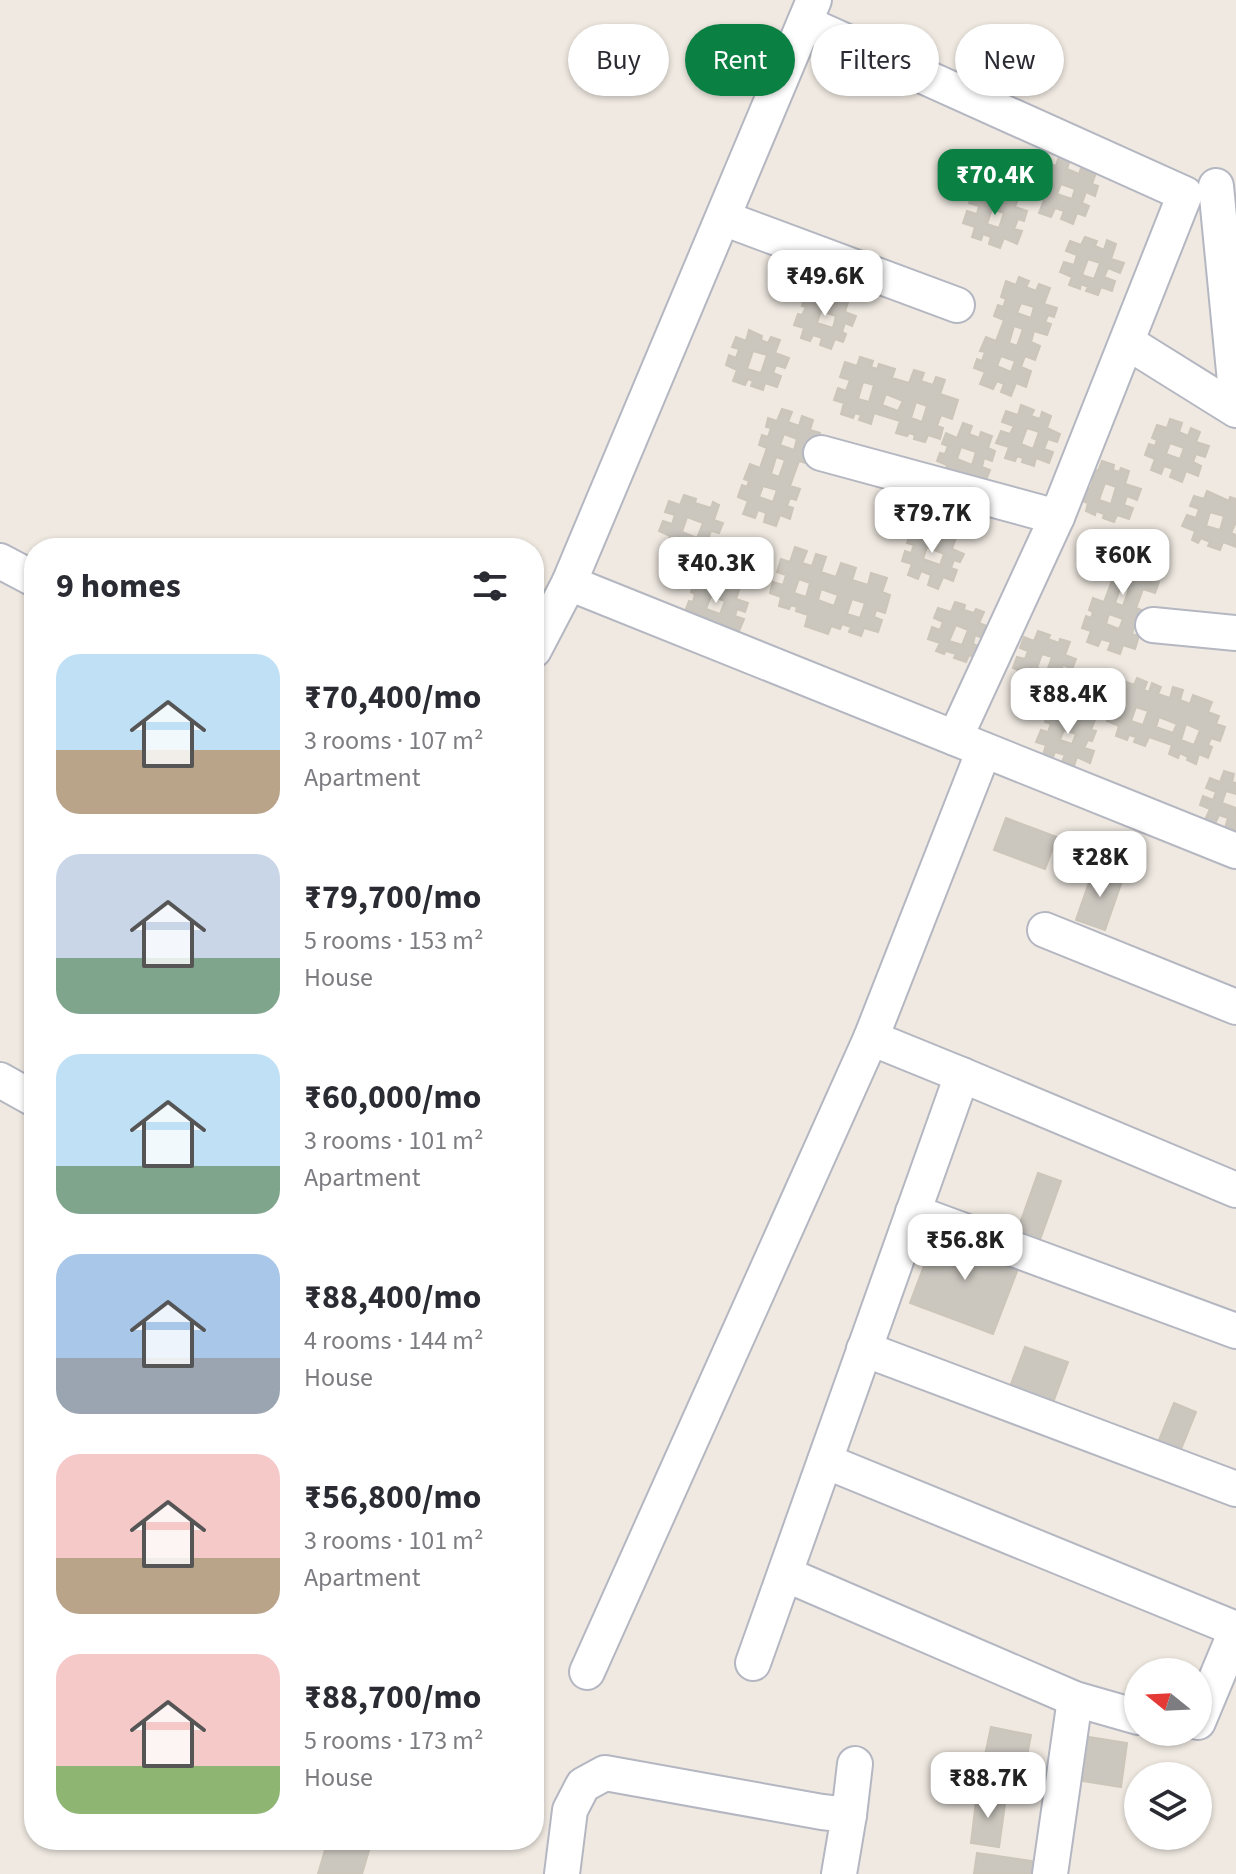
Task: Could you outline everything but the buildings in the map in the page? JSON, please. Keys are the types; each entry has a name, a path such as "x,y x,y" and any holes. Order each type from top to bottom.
{"street":[{"path":"544,631 569,583 810,11 1212,187"},
{"path":"587,1672 871,1038 970,744 1127,342 1212,187"},
{"path":"1212,187 1236,392"},
{"path":"723,218 957,305"},
{"path":"1127,342 1236,410"},
{"path":"821,453 1057,517"},
{"path":"0,561 24,574"},
{"path":"569,583 1236,851"},
{"path":"1153,625 1236,633"},
{"path":"1045,930 1236,1007"},
{"path":"871,1038 1236,1190"},
{"path":"753,1663 962,1075"},
{"path":"0,1080 24,1093"},
{"path":"913,1212 1236,1331"},
{"path":"864,1349 1236,1489"},
{"path":"825,1461 1236,1630 1226,1684 1212,1703"},
{"path":"785,1574 1075,1699 1124,1713"},
{"path":"1050,1874 1075,1699"},
{"path":"839,1874 855,1764"},
{"path":"562,1874 570,1810 583,1785 605,1773 849,1815"}]}
